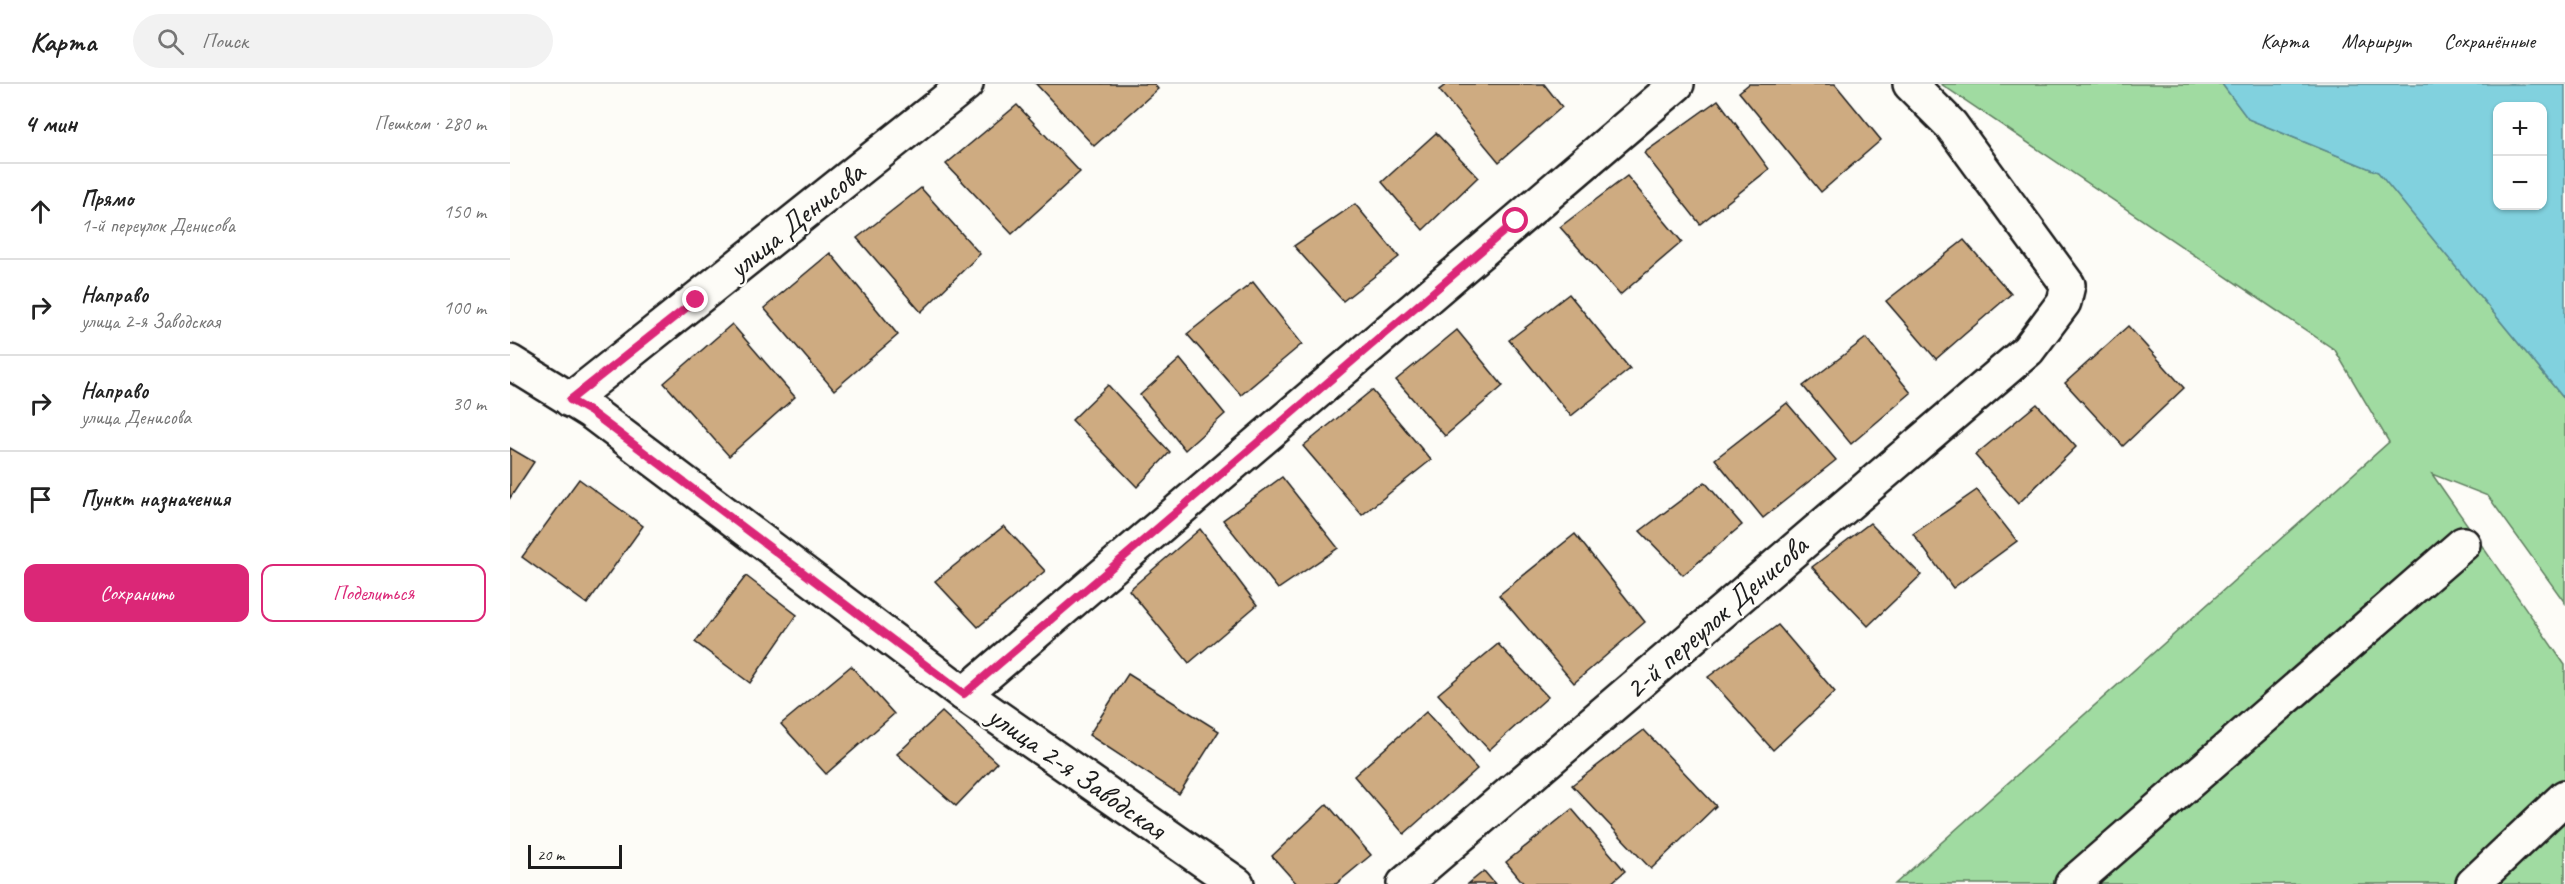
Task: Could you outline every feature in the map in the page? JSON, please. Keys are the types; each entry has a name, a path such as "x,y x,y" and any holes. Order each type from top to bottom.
{"street":[{"name":"улица Денисова","path":"570,400 966,84"},
{"path":"964,694 1677,84"},
{"name":"2-й переулок Денисова","path":"1404,884 2028,350 2064,302 2068,285 1951,125 1910,84"},
{"name":"улица 2-я Заводская","path":"510,362 591,412 964,694 1237,884"},
{"path":"2072,884 2463,544"},
{"path":"2473,884 2565,797"}],"green space":[{"path":"1941,84 2222,84 2248,119 2378,172 2565,400 2565,603 2488,496 2432,474 2565,665 2565,884 1895,884 2389,442 2335,350"}],"water":[{"path":"2222,84 2565,84 2565,400 2378,172 2248,119"}],"building":[{"path":"1036,84 1154,84 1158,89 1094,146"},
{"path":"1447,84 1544,84 1562,107 1499,162 1439,90"},
{"path":"1749,84 1835,84 1881,140 1821,192 1739,92"},
{"path":"1718,100 1769,169 1700,224 1644,153"},
{"path":"1017,105 1080,172 1012,234 946,164"},
{"path":"1436,133 1478,177 1423,230 1382,182"},
{"path":"1627,176 1682,242 1620,295 1560,227"},
{"path":"921,188 980,254 921,312 857,238"},
{"path":"1355,204 1399,257 1343,301 1294,246"},
{"path":"1964,240 2011,294 1936,359 1886,301"},
{"path":"830,253 898,335 834,390 764,308"},
{"path":"1253,282 1302,344 1241,395 1187,334"},
{"path":"1569,294 1630,369 1571,416 1509,340"},
{"path":"732,324 795,397 729,456 664,383"},
{"path":"2128,326 2184,388 2123,446 2065,383"},
{"path":"1457,330 1503,386 1445,436 1396,380"},
{"path":"1866,338 1911,393 1851,444 1803,386"},
{"path":"1180,359 1225,414 1185,450 1140,395"},
{"path":"1108,385 1170,452 1137,487 1072,420"},
{"path":"1372,390 1431,460 1362,515 1303,446"},
{"path":"1787,403 1836,460 1763,518 1715,459"},
{"path":"2037,404 2076,447 2018,504 1975,455"},
{"path":"510,448 534,462 510,498"},
{"path":"1282,477 1338,548 1278,589 1223,520"},
{"path":"579,479 643,526 587,604 522,557"},
{"path":"1705,482 1742,525 1683,575 1640,531"},
{"path":"1977,490 2017,541 1953,588 1913,534"},
{"path":"1870,523 1921,575 1868,626 1812,567"},
{"path":"1004,526 1045,571 978,627 935,581"},
{"path":"1200,529 1257,605 1189,663 1129,590"},
{"path":"1575,534 1645,622 1574,683 1499,595"},
{"path":"746,576 797,615 750,683 695,642"},
{"path":"1778,625 1835,692 1773,750 1708,677"},
{"path":"1498,644 1548,697 1489,750 1438,694"},
{"path":"851,666 894,714 826,774 781,724"},
{"path":"1128,674 1219,731 1179,794 1089,735"},
{"path":"942,712 997,763 956,806 897,754"},
{"path":"1426,712 1477,769 1404,834 1354,776"},
{"path":"1644,730 1716,806 1651,869 1572,785"},
{"path":"1327,804 1371,855 1336,884 1297,884 1272,856"},
{"path":"1572,809 1625,871 1610,884 1524,884 1506,862"},
{"path":"1484,871 1495,884 1468,884"}],"route":[{"path":"696,300 570,400 591,412 964,694 1516,221"}]}
